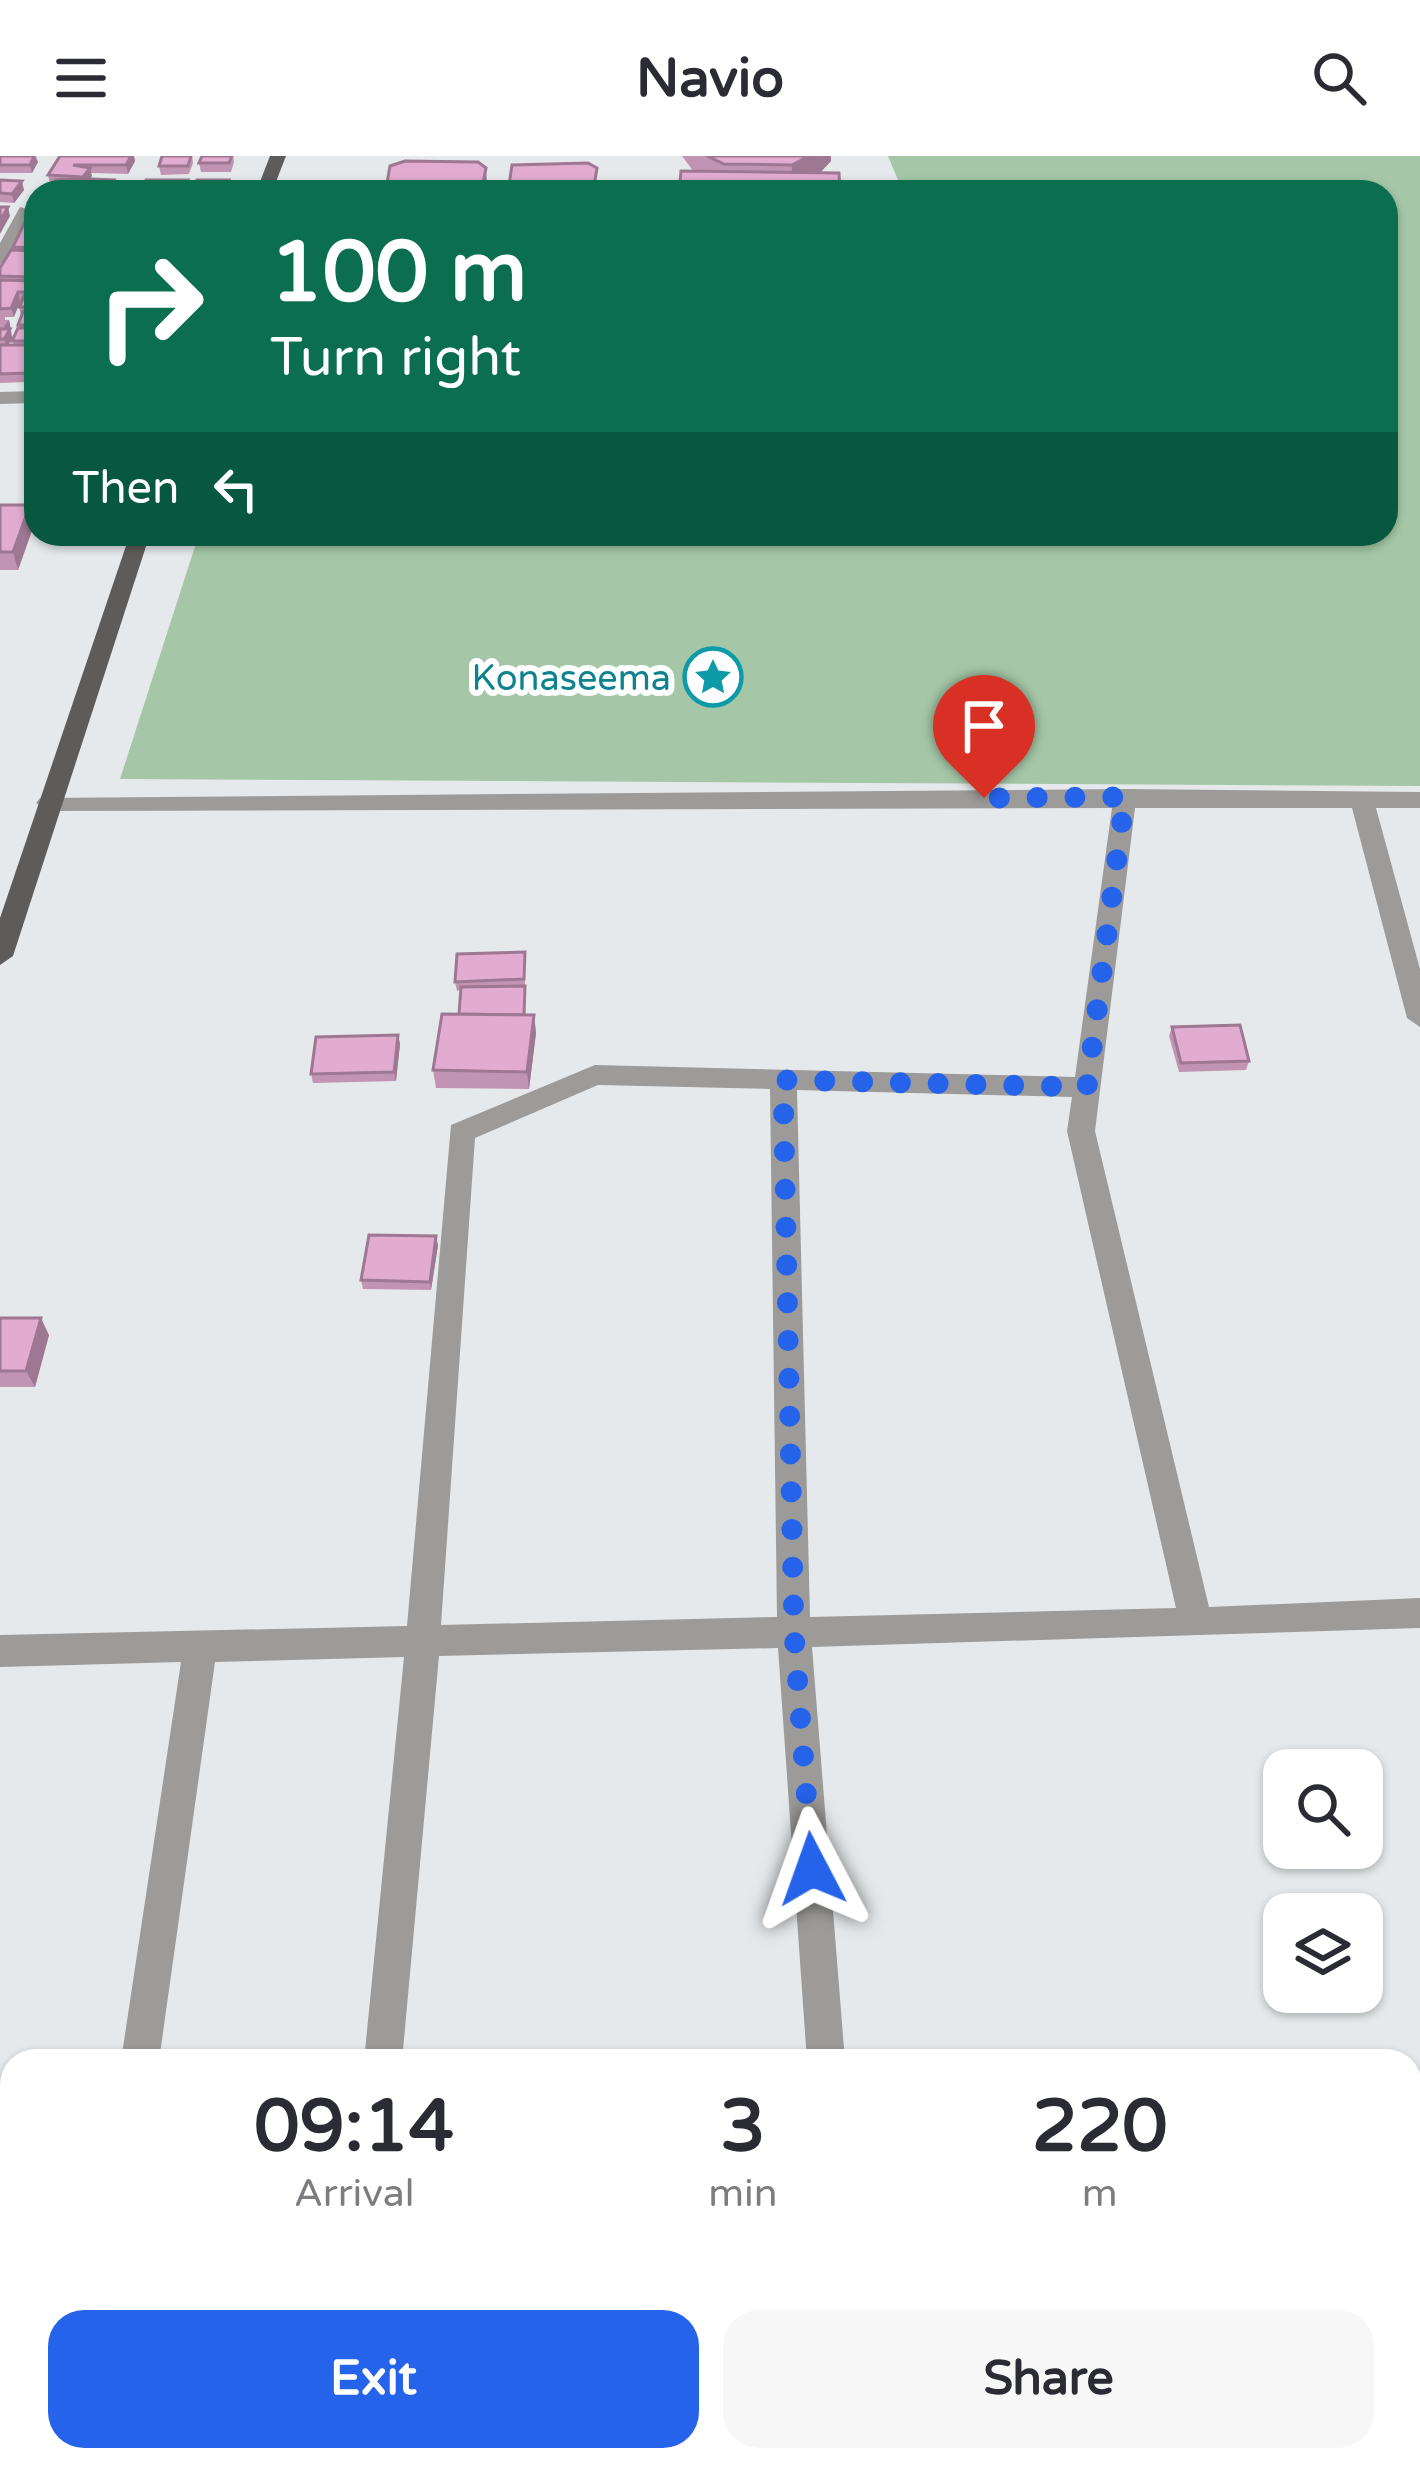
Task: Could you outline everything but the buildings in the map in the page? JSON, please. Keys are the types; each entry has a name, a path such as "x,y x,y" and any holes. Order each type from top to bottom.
{"main road":[{"path":"0,956 136,546"}],"street":[{"path":"0,259 24,222"},
{"path":"48,803 1125,797 1420,800"},
{"path":"1125,797 1082,1132 1196,1623"},
{"path":"1362,799 1420,1018"},
{"path":"384,2049 423,1641 461,1132 595,1075 1087,1087"},
{"path":"783,1080 794,1633 825,2049"},
{"path":"0,1651 1196,1623 1420,1613"},
{"path":"142,2049 200,1647"}],"green space":[{"path":"888,156 1420,156 1420,786 120,779 195,546 1398,546 1398,180 898,180"}],"place":[{"name":"Konaseema","path":"713,677"}],"route":[{"path":"812,1869 794,1633 783,1080 1087,1087 1125,797 984,798"}]}
